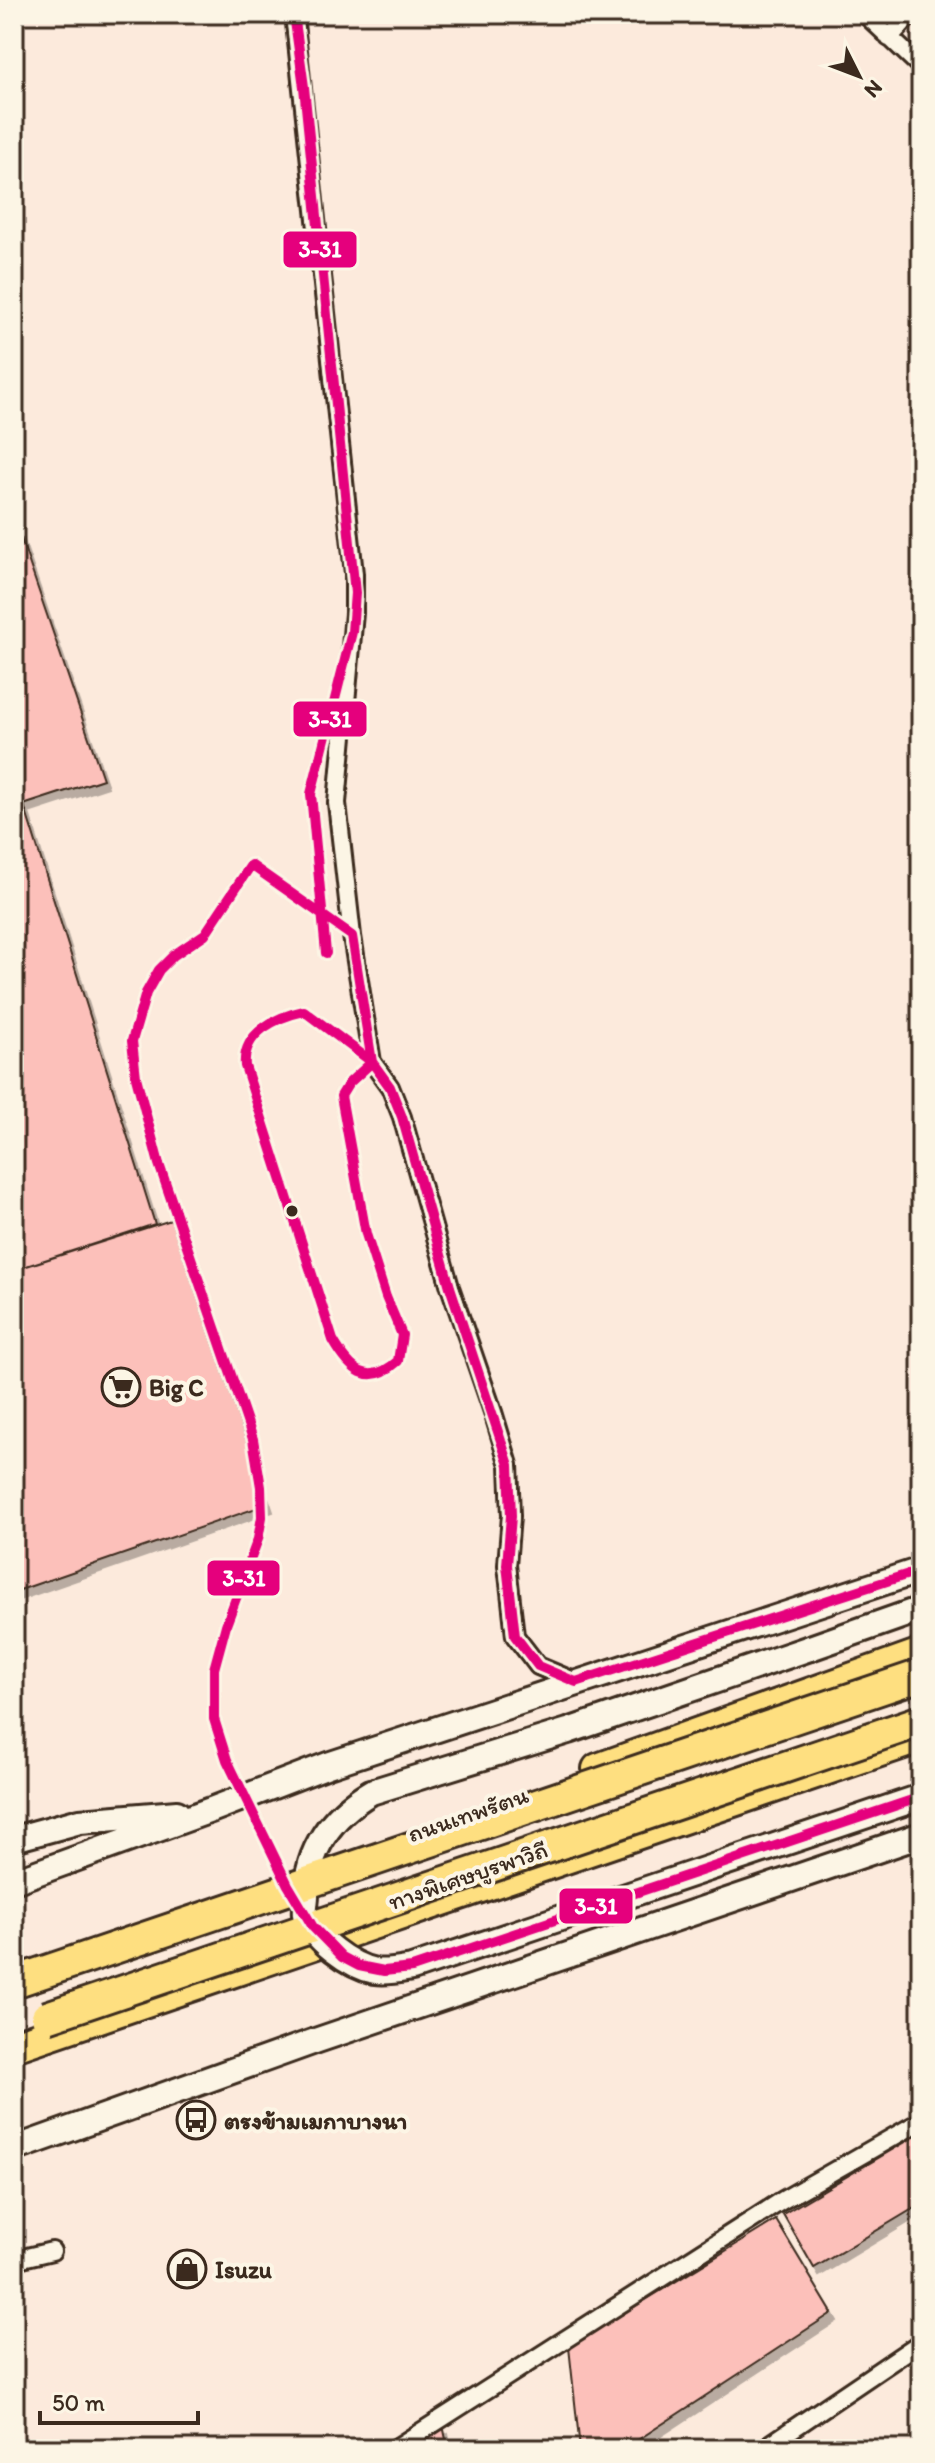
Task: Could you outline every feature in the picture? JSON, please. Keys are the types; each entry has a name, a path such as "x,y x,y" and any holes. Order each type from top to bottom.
{"highway":[{"name":"ถนนเทพรัตน","path":"14,1970 550,1786 921,1654"},
{"name":"ทางพิเศษบูรพาวิถี","path":"14,1982 921,1675"},
{"name":"ทางพิเศษบูรพาวิถี","path":"14,2028 921,1721"},
{"path":"14,2046 921,1737"}],"main road":[{"path":"14,1881 328,1765 921,1570"},
{"path":"919,1797 412,1968 383,1971 357,1965 329,1946 305,1914 306,1881 315,1848 338,1816 371,1792 568,1731 921,1609"},
{"path":"14,1839 80,1821 211,1810"},
{"path":"14,2149 318,2040 921,1835"}],"street":[{"path":"294,14 354,574 337,803 352,936 372,1062 390,1087 402,1117 450,1287 509,1465 511,1516 507,1565 515,1636 538,1666 576,1682"},
{"path":"865,14 921,67"},
{"path":"889,38 911,14"},
{"path":"394,2449 783,2200 921,2121"},
{"path":"14,2260 52,2251"},
{"path":"763,2449 921,2342"}],"building":[{"path":"18,530 103,779 14,808 14,532"},
{"path":"24,805 155,1224 14,1270 14,808"},
{"name":"Big C","path":"171,1220 268,1504 14,1592 14,1270"},
{"path":"921,2133 921,2204 814,2268 783,2214"},
{"path":"776,2220 832,2313 624,2449 580,2449 569,2347"},
{"path":"443,2425 448,2449 403,2449"}],"transit line":[{"name":"3-31","path":"294,14 355,593 352,632 311,794 326,953"},
{"name":"3-31","path":"372,1062 352,936 251,865 205,934 174,955 159,970 146,993 132,1041 136,1077 159,1164 253,1439 261,1487 262,1517 258,1539 226,1625 214,1669 214,1719 227,1760 288,1885 313,1927 342,1957 359,1966 384,1971 412,1968 921,1797"},
{"name":"3-31","path":"304,1011 372,1062 349,1083 341,1096 366,1234 402,1335 398,1361 378,1373 369,1374 353,1367 333,1340 245,1066 249,1044 263,1028 283,1017 304,1011"},
{"name":"3-31","path":"372,1062 390,1087 402,1117 450,1287 509,1465 511,1516 507,1565 515,1636 538,1666 576,1682 921,1570"}],"place":[{"name":"Big C","path":"121,1387"},
{"name":"ตรงข้ามเมกาบางนา","path":"196,2120"},
{"name":"Isuzu","path":"187,2269"}]}
